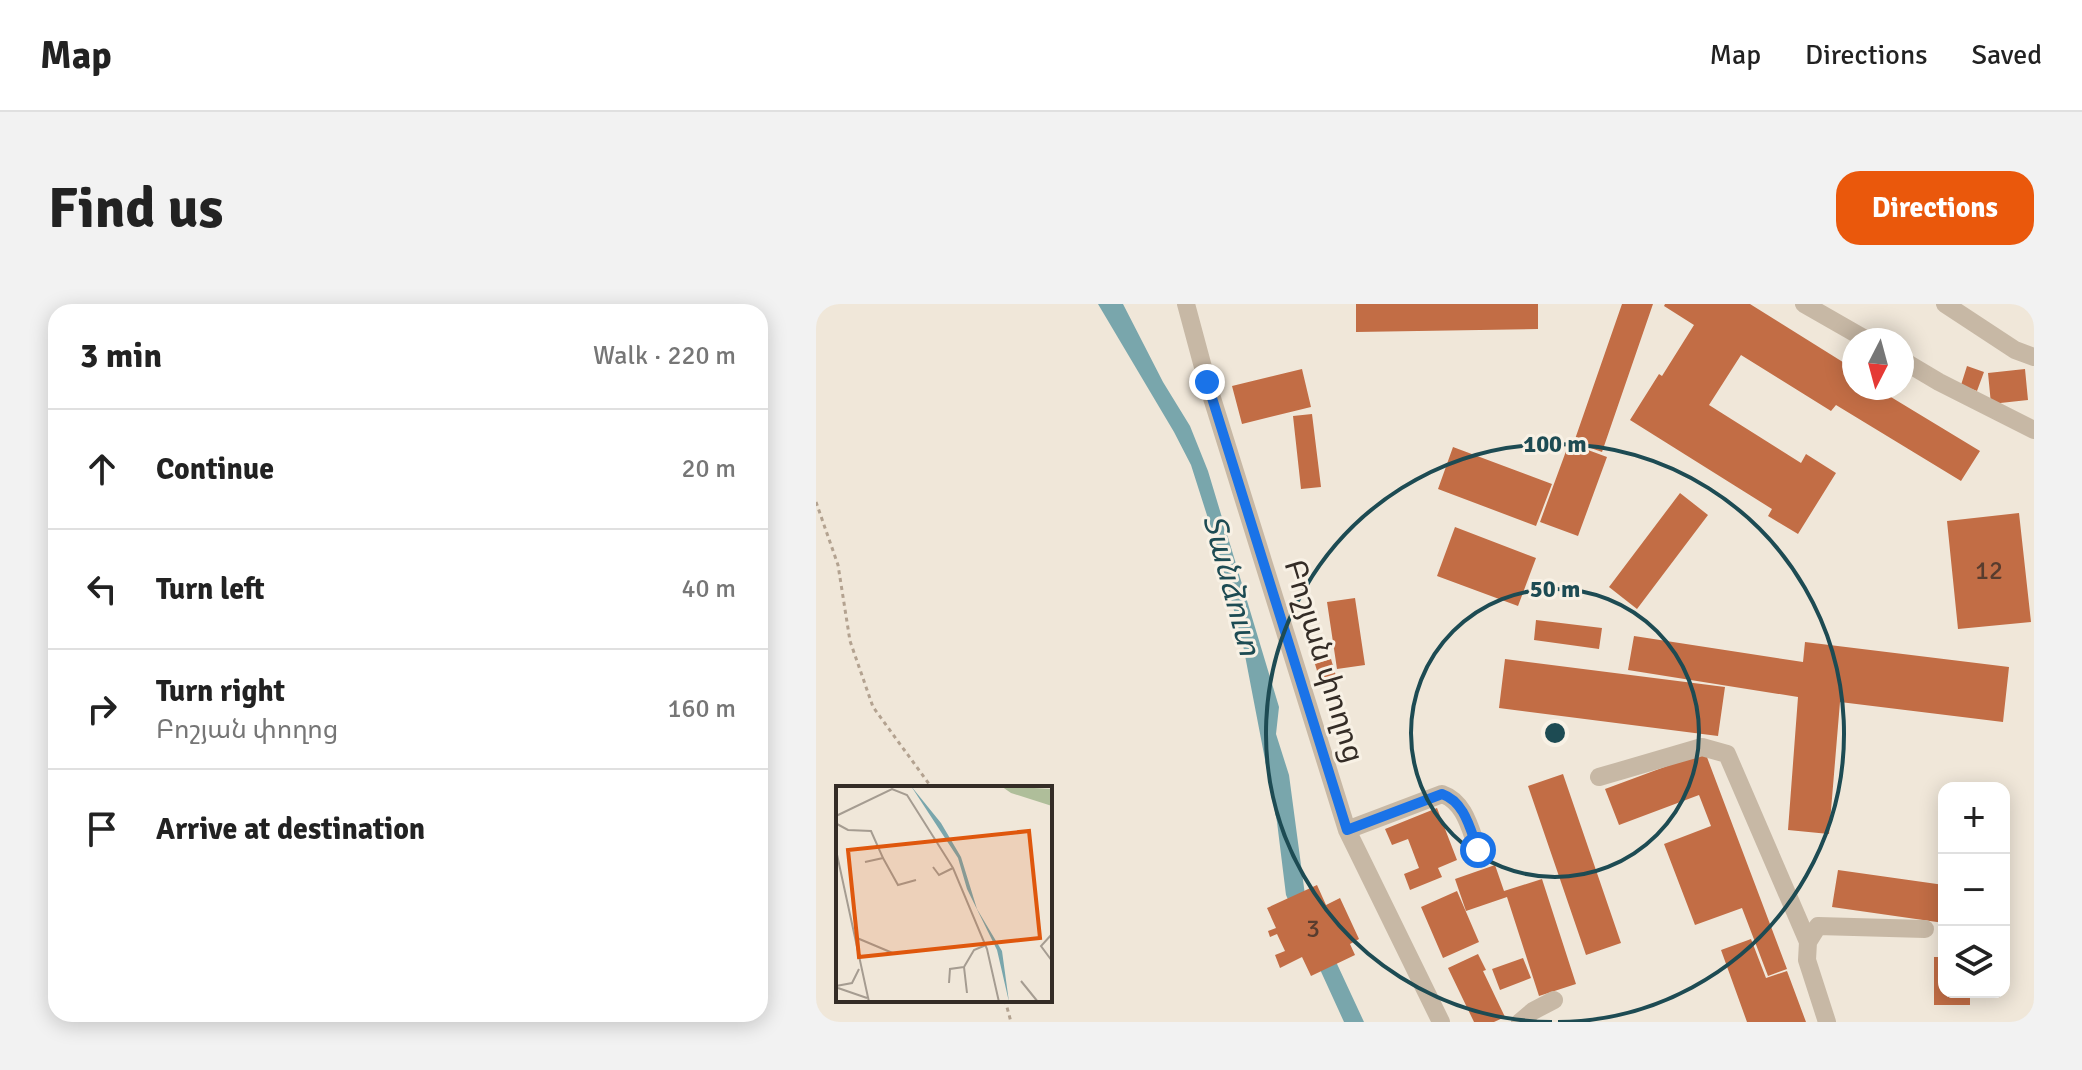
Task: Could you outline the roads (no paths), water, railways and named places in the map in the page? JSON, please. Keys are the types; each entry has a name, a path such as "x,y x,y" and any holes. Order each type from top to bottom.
{"street":[{"name":"Բոշյան փողոց","path":"1186,304 1207,382 1347,830 1441,1022"},
{"path":"1804,304 1846,328"},
{"path":"1945,304 2015,350 2034,357"},
{"path":"1914,367 2034,430"},
{"path":"1599,777 1702,747 1727,754 1808,942 1807,960 1827,1022"},
{"path":"1347,830 1442,794 1453,798 1462,808 1478,850"},
{"path":"1808,942 1818,926 1925,929"},
{"path":"1520,1022 1554,1000"}],"water":[{"name":"Տանձուտ","path":"1098,304 1123,304 1163,382 1190,426 1208,471 1279,707 1276,734 1289,775 1305,895 1364,1022 1344,1022 1286,895 1277,822 1243,645 1219,553 1191,465"}]}
